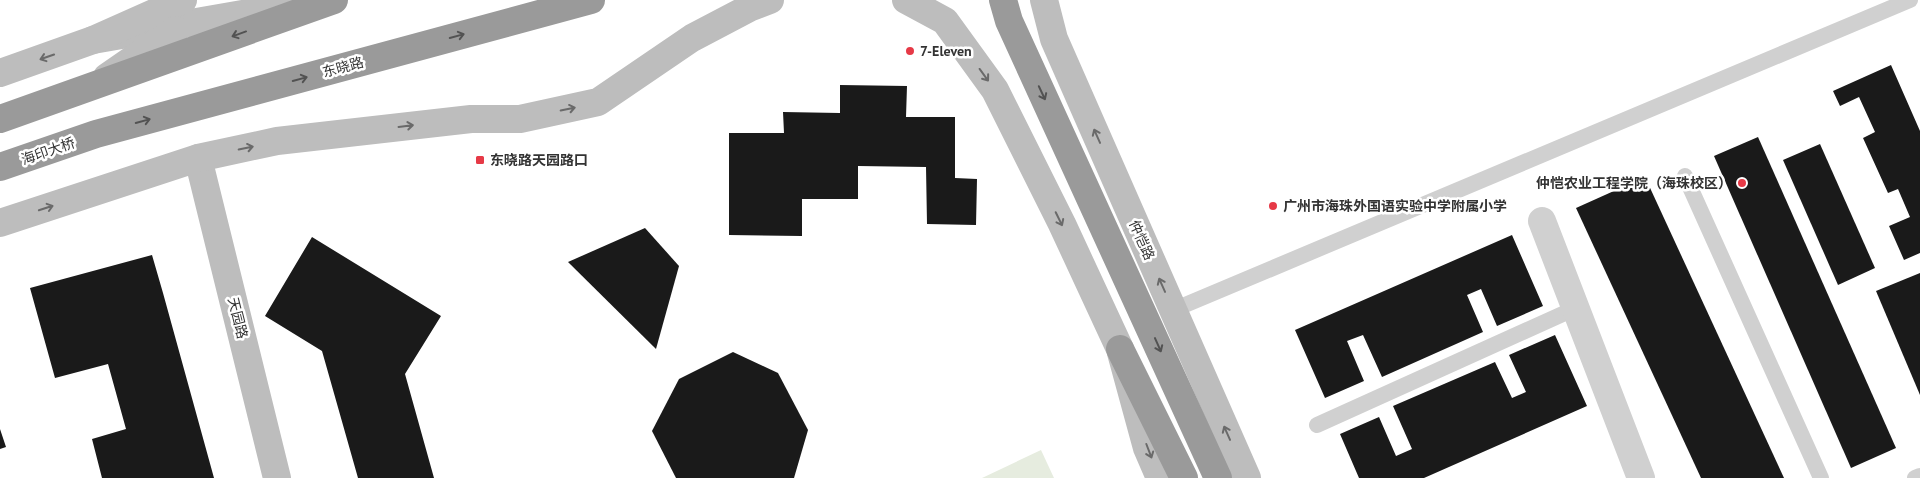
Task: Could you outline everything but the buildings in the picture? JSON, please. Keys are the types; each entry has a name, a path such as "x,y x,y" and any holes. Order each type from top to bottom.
{"highway":[{"path":"0,119 334,0"},
{"name":"东晓路","path":"96,134 591,0"},
{"path":"1003,0 1009,21 1218,478"},
{"name":"海印大桥","path":"0,167 96,134"},
{"path":"1120,350 1184,478"}],"main road":[{"path":"0,72 220,0"},
{"path":"90,88 183,12 323,0"},
{"path":"729,19 748,0"},
{"path":"0,223 198,158 278,141 471,119 520,119 598,102 692,38 770,0"},
{"path":"906,0 945,21 995,90 1062,224 1120,350 1147,448 1160,478"},
{"name":"仲恺路","path":"1044,0 1054,39 1247,478"},
{"name":"天园路","path":"198,158 277,478"}],"street":[{"path":"1542,221 1641,478"}],"lane":[{"path":"1173,310 1910,0"},
{"path":"1684,176 1821,478"},
{"path":"1317,425 1576,308"},
{"path":"1915,478 1920,476"}],"shaded area":[{"path":"1041,450 1054,478 982,478"}],"place":[{"name":"7-Eleven","path":"910,51"},
{"name":"东晓路天园路口","path":"480,160"},
{"name":"仲恺农业工程学院（海珠校区）","path":"1742,183"},
{"name":"广州市海珠外国语实验中学附属小学","path":"1273,206"}]}
